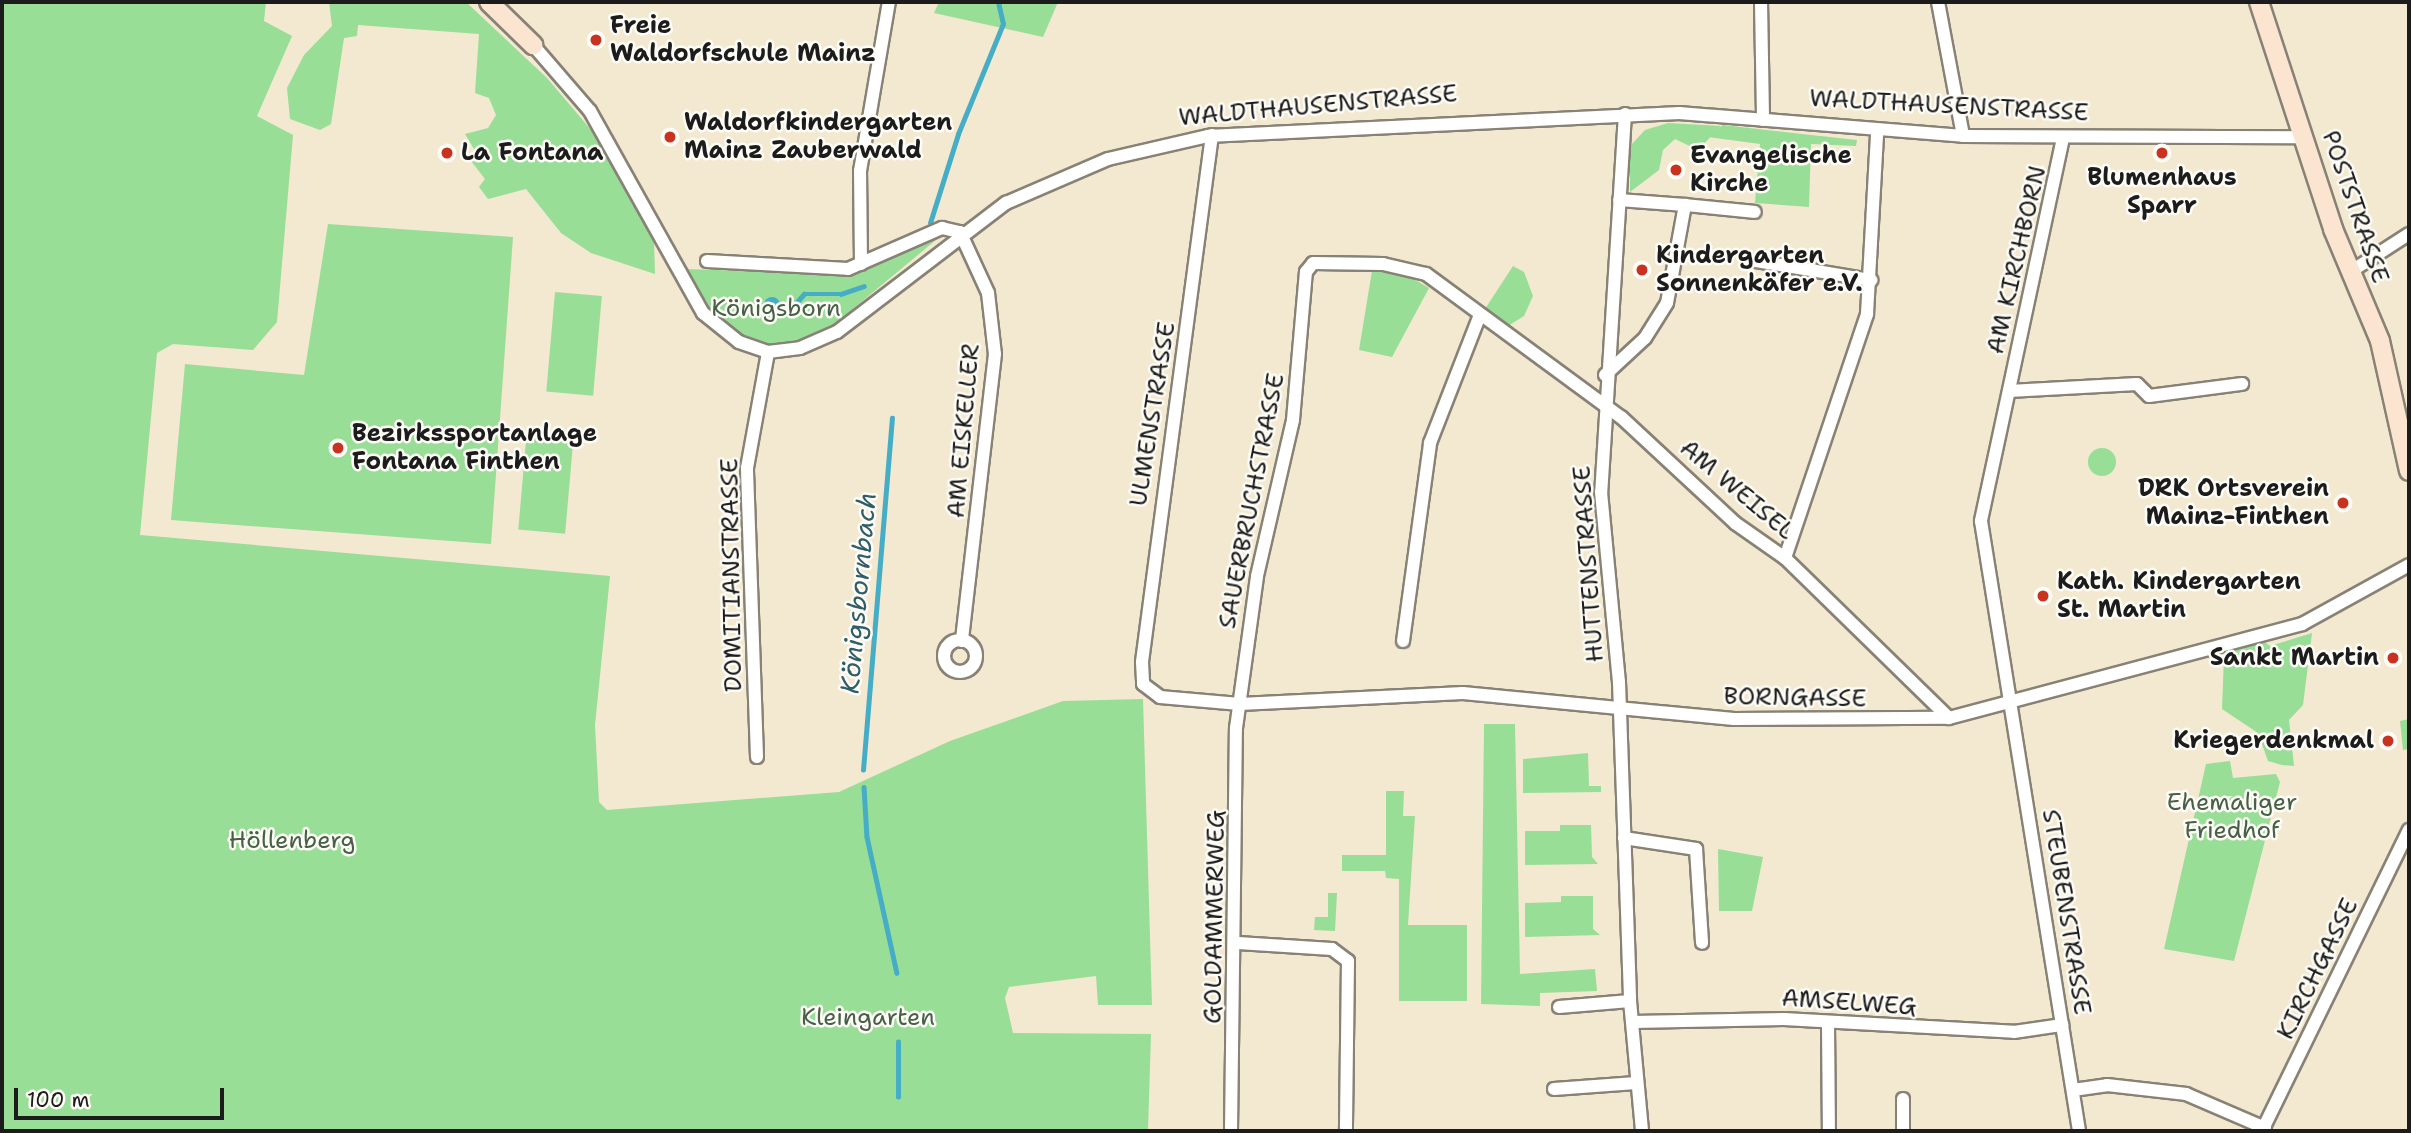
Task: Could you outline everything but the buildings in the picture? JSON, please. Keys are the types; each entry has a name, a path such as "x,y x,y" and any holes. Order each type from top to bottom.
{"main road":[{"path":"489,2 533,45"},
{"name":"POSTSTRASSE","path":"2259,2 2350,272 2380,341 2409,471"}],"street":[{"path":"861,264 860,171 890,2"},
{"path":"1761,2 1763,120"},
{"path":"1938,2 1964,136"},
{"path":"533,45 590,111 703,313 739,342 768,352"},
{"name":"WALDTHAUSENSTRASSE","path":"768,352 831,335 960,232 1086,167 1212,135 1625,114 1763,120 1877,132 1964,136 2304,137"},
{"name":"HUTTENSTRASSE","path":"1625,114 1605,375 1603,536 1620,708 1630,1001 1642,1131"},
{"path":"1784,558 1858,348 1871,280 1877,132"},
{"name":"ULMENSTRASSE","path":"1153,694 1143,684 1143,654 1212,135"},
{"name":"AM KIRCHBORN","path":"2012,699 1981,510 2063,138"},
{"path":"1619,200 1755,212"},
{"path":"1605,375 1645,338 1667,303 1685,205"},
{"path":"707,261 861,264 942,228 960,232"},
{"name":"AM EISKELLER","path":"960,232 988,293 995,354 962,640"},
{"path":"2350,272 2409,234"},
{"path":"1756,261 1871,280"},
{"name":"AM WEISEL","path":"1310,265 1416,269 1604,405 1784,558 1949,718"},
{"name":"SAUERBRUCHSTRASSE","path":"1240,704 1257,576 1293,420 1310,265"},
{"path":"1403,641 1430,443 1479,317"},
{"name":"DOMITIANSTRASSE","path":"757,757 747,468 768,352"},
{"name":"AM KIRCHBORN","path":"2009,391 2137,384 2149,396 2242,384"},
{"name":"BORNGASSE","path":"1153,694 1240,704 1462,693 1778,721 1949,718 2012,699 2302,624 2409,565"},
{"name":"STEUBENSTRASSE","path":"2012,699 2079,1131"},
{"name":"GOLDAMMERWEG","path":"1231,1131 1238,943 1240,704"},
{"name":"KIRCHGASSE","path":"2264,1130 2409,830"},
{"path":"1624,838 1696,849 1702,943"},
{"path":"1238,943 1332,949 1348,961 1346,1131"},
{"path":"1559,1007 1630,1001"},
{"name":"AMSELWEG","path":"1633,1023 1784,1019 1828,1024 2014,1031 2062,1025"},
{"path":"1828,1024 1829,1131"},
{"path":"1554,1089 1636,1083"},
{"path":"2073,1090 2107,1085 2186,1094 2264,1130"},
{"path":"1903,1099 1903,1131"}],"green space":[{"name":"Höllenberg","path":"2,2 266,2 264,21 292,36 257,116 293,135 277,322 253,350 173,344 157,353 140,535 610,576 595,725 599,802 607,810 839,792 950,741 1063,701 1143,699 1152,1005 1098,1005 1096,976 1009,987 1005,998 1013,1033 1151,1034 1148,1131 2,1131"},
{"path":"329,2 466,2 547,78 592,131 654,242 655,274 591,253 561,233 526,189 488,199 479,187 485,179 471,161 477,154 465,134 488,128 496,115 489,98 475,93 479,34 358,25 357,36 344,38 331,124 320,130 290,119 287,88 304,55 332,26"},
{"path":"939,2 1058,2 1043,37 934,13"},
{"path":"1668,123 1721,126 1698,150 1675,139 1663,150 1659,170 1630,192 1630,146 1645,130"},
{"path":"1723,125 1857,140 1856,146 1811,144 1809,207 1755,203 1760,144 1708,137"},
{"name":"Bezirkssportanlage Fontana Finthen","path":"328,224 513,237 491,544 171,520 185,364 304,375"},
{"name":"Königsborn","path":"942,235 825,332 791,344 764,344 730,330 705,306 685,269 848,274"},
{"path":"1513,266 1524,272 1533,296 1524,316 1508,326 1485,309"},
{"path":"1372,271 1407,275 1429,288 1392,357 1359,350"},
{"path":"555,292 602,296 593,396 546,392"},
{"path":"527,430 574,434 565,534 518,530"},
{"path":"2102,448 2112,452 2116,462 2112,472 2102,476 2092,472 2088,462 2092,452"},
{"path":"2312,633 2303,705 2289,720 2294,766 2282,765 2268,761 2258,733 2222,709 2224,655 2262,640 2270,646"},
{"path":"2409,719 2409,749 2403,750 2400,721"},
{"path":"1484,724 1515,724 1520,974 1595,969 1597,991 1540,993 1540,1006 1481,1004"},
{"path":"1588,753 1589,786 1601,786 1601,792 1523,793 1523,759"},
{"name":"Ehemaliger Friedhof","path":"2230,761 2233,778 2276,774 2280,782 2234,961 2164,949 2206,764"},
{"path":"1386,791 1404,791 1403,816 1415,816 1408,925 1467,925 1467,1001 1399,1001 1399,879 1386,878 1385,871 1342,871 1342,855 1386,855"},
{"path":"1560,825 1591,825 1592,857 1598,864 1525,865 1525,831 1560,831"},
{"path":"1718,849 1763,857 1752,911 1719,911"},
{"path":"1328,893 1337,893 1335,931 1314,930 1315,917 1328,917"},
{"path":"1561,896 1593,896 1593,929 1600,935 1525,937 1525,903 1561,902"}],"water":[{"name":"Königsborn","path":"772,297 780,305 772,313 764,305"}],"waterway":[{"name":"Königsbornbach","path":"930,223 958,134 1003,24 998,2"},
{"name":"Königsbornbach","path":"764,305 786,314 804,294 841,294 864,286"},
{"name":"Königsbornbach","path":"863,770 892,418"},
{"name":"Königsbornbach","path":"864,787 867,837 897,973"},
{"name":"Königsbornbach","path":"898,1042 898,1097"}],"place":[{"name":"Freie Waldorfschule Mainz","path":"596,40"},
{"name":"Waldorfkindergarten Mainz Zauberwald","path":"670,137"},
{"name":"La Fontana","path":"447,153"},
{"name":"Blumenhaus Sparr","path":"2162,153"},
{"name":"Evangelische Kirche","path":"1676,170"},
{"name":"Kindergarten Sonnenkäfer e.V.","path":"1642,270"},
{"name":"Bezirkssportanlage Fontana Finthen","path":"338,448"},
{"name":"DRK Ortsverein Mainz-Finthen","path":"2343,503"},
{"name":"Kath. Kindergarten St. Martin","path":"2043,596"},
{"name":"Sankt Martin","path":"2393,658"},
{"name":"Kriegerdenkmal","path":"2388,741"}],"park label":[{"name":"Kleingarten","path":"868,1018"}]}
